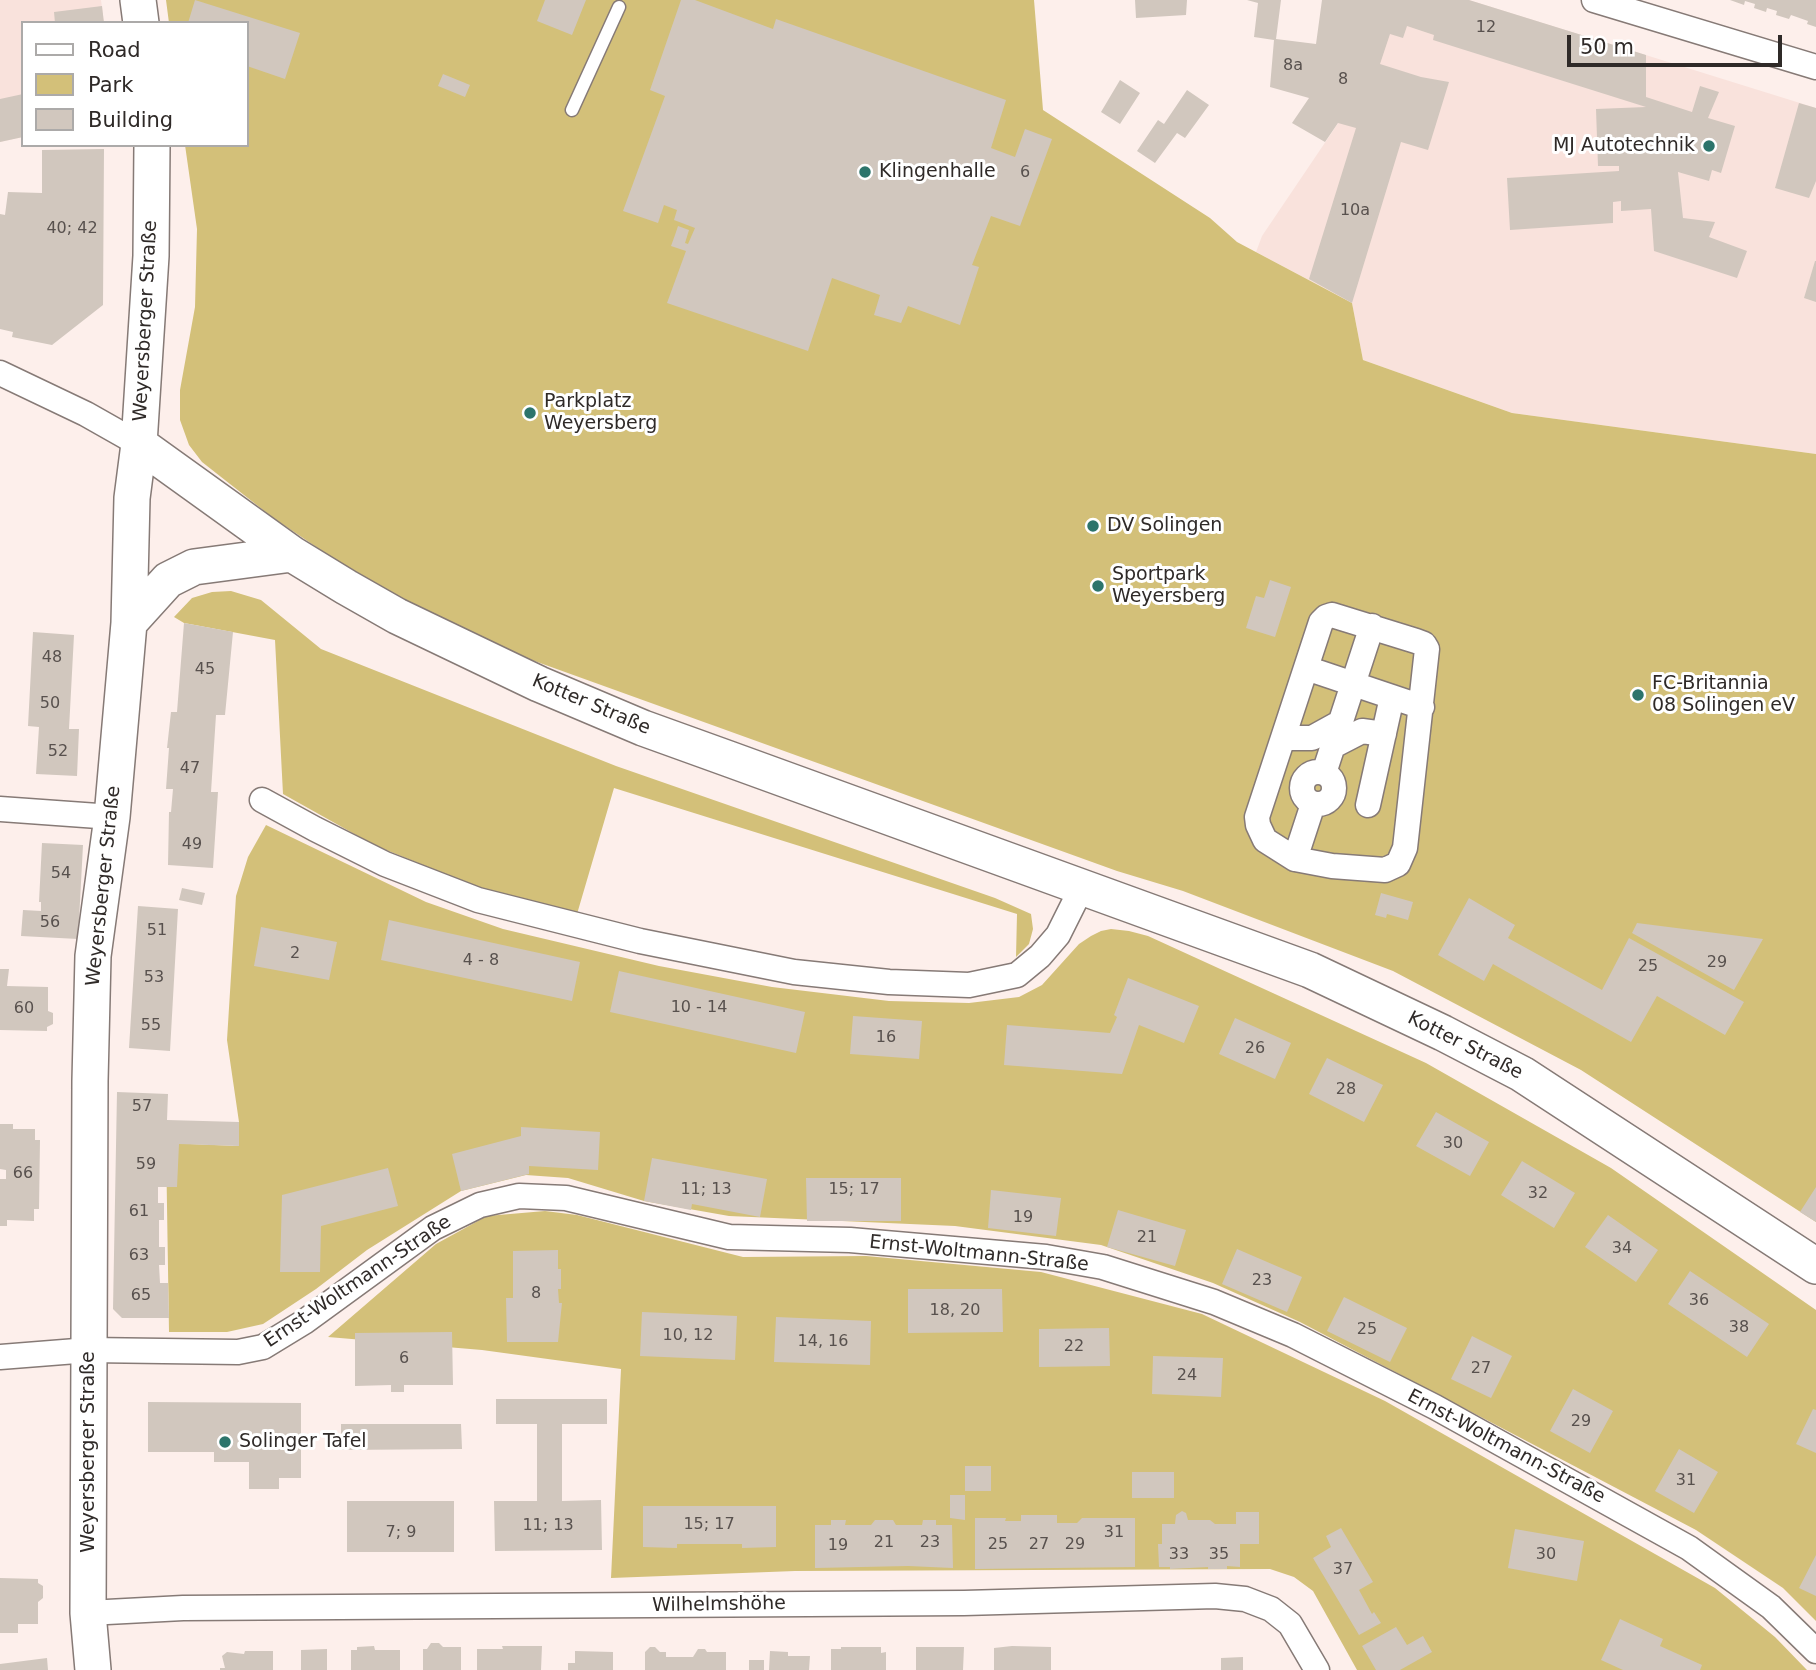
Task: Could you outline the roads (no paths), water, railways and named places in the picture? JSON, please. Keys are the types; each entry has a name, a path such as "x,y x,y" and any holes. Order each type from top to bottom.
{"street":[{"path":"138,0 141,21"},
{"path":"1594,0 1816,67"},
{"name":"Weyersberger Straße","path":"93,1670 88,1613 93,957 112,817 129,623 132,498 139,444 151,256 152,147"},
{"path":"0,373 86,414 139,444"},
{"name":"Kotter Straße","path":"139,444 292,554 397,616 539,684 643,727 1310,970 1443,1033 1522,1074 1816,1266"},
{"path":"129,623 168,580 194,567 292,554"},
{"path":"1339,616 1372,626 1424,644 1427,649 1403,856 1398,864 1385,870 1332,866 1295,859 1265,840 1257,817 1321,621 1326,617 1339,616"},
{"path":"1295,859 1372,626"},
{"path":"1306,668 1422,707"},
{"path":"1368,805 1392,697"},
{"path":"1283,738 1312,738 1341,722"},
{"path":"1333,746 1362,730 1384,734"},
{"path":"1273,772 1409,818"},
{"path":"262,800 385,864 483,901 640,942 815,975 890,982 969,985 1017,975 1040,956 1058,935 1082,887"},
{"path":"0,809 112,817"},
{"name":"Ernst-Woltmann-Straße","path":"0,1357 89,1350 237,1352 263,1347 304,1322 433,1228 480,1205 519,1196 566,1199 729,1237 850,1240 1046,1257 1103,1267 1214,1302 1293,1335 1435,1407 1689,1548 1772,1607 1816,1651"},
{"name":"Wilhelmshöhe","path":"88,1613 183,1608 964,1602 1215,1596 1245,1599 1271,1609 1290,1624 1317,1670"}],"lane":[{"path":"572,110 619,7"}],"place":[{"name":"MJ Autotechnik","path":"1709,146"},
{"name":"Klingenhalle","path":"865,172"},
{"name":"Parkplatz Weyersberg","path":"530,413"},
{"name":"DV Solingen","path":"1093,526"},
{"name":"Sportpark Weyersberg","path":"1098,586"},
{"name":"FC-Britannia 08 Solingen eV","path":"1638,695"},
{"name":"Solinger Tafel","path":"225,1442"}]}
